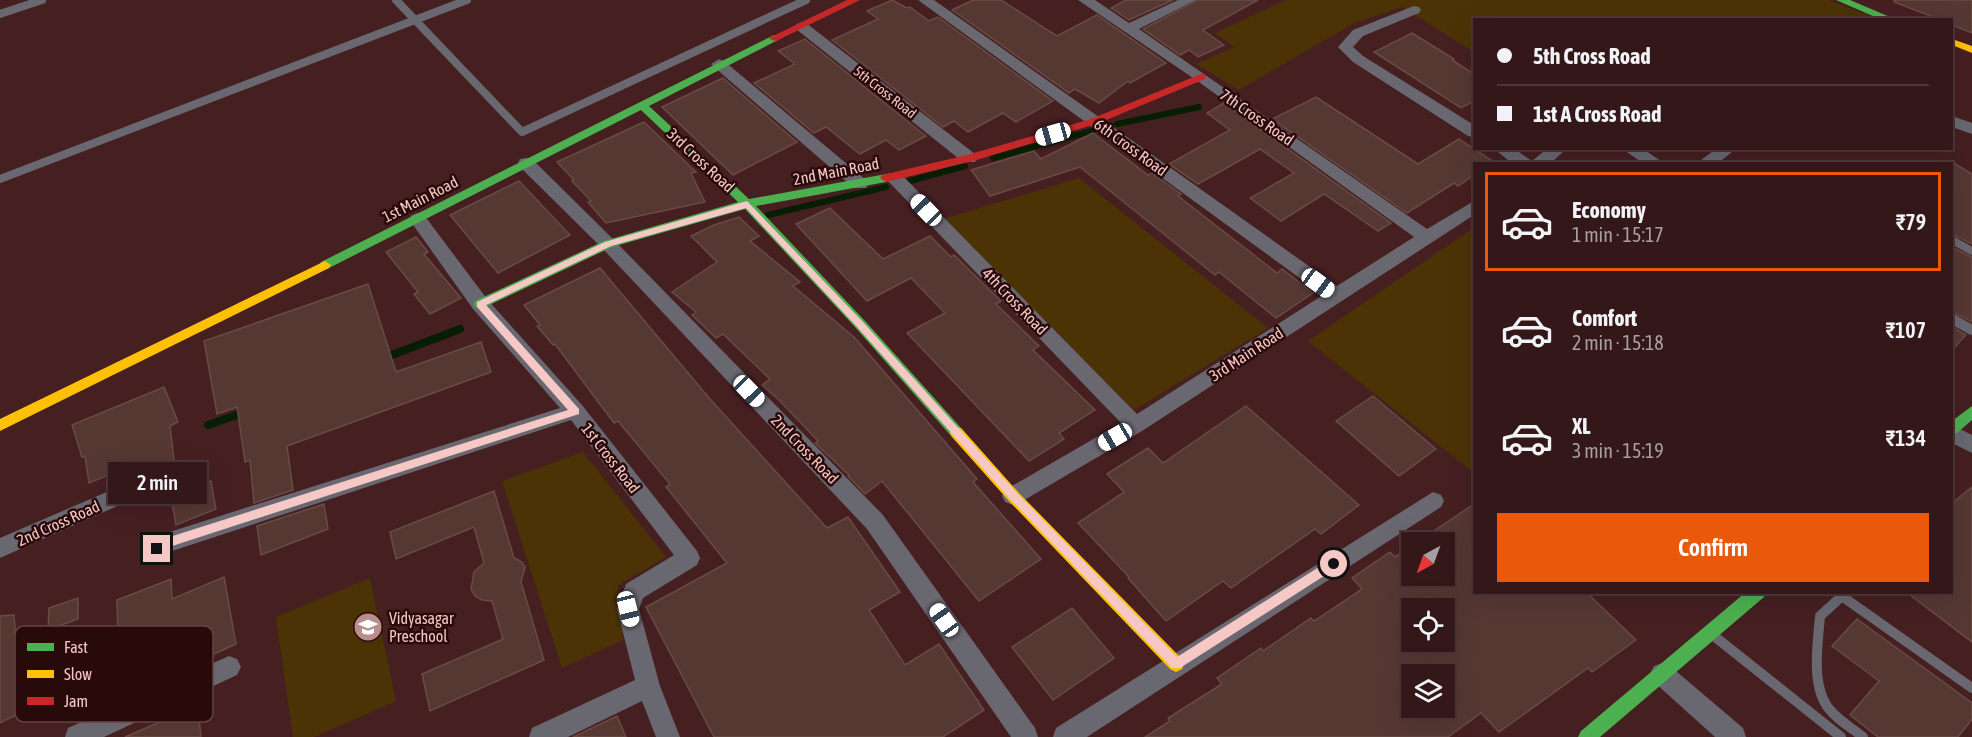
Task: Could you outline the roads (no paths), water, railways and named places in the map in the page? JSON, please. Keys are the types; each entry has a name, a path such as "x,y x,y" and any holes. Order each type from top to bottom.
{"street":[{"name":"1st Main Road","path":"0,425 418,219 719,64 855,0"},
{"name":"6th Cross Road","path":"925,0 1337,296"},
{"name":"7th Cross Road","path":"1085,0 1201,77 1427,237"},
{"path":"1128,29 1189,0"},
{"path":"1841,0 1887,18"},
{"path":"1414,10 1358,33 1345,47 1358,59 1473,131"},
{"name":"5th Cross Road","path":"801,26 969,158"},
{"path":"1953,42 1972,50"},
{"path":"719,64 860,184"},
{"name":"2nd Main Road","path":"480,304 608,244 747,204 894,177 969,158 1095,121 1201,77"},
{"name":"3rd Cross Road","path":"642,105 747,204 860,324 1013,496 1176,664"},
{"path":"1953,121 1972,129"},
{"path":"1504,150 1522,162"},
{"path":"1541,162 1556,150"},
{"path":"1632,150 1654,162"},
{"path":"1707,162 1727,150"},
{"name":"2nd Cross Road","path":"526,163 608,244 875,522 1026,737"},
{"name":"4th Cross Road","path":"894,177 1135,425"},
{"name":"3rd Main Road","path":"1013,496 1135,425 1473,208"},
{"name":"1st Cross Road","path":"418,219 480,304 575,411 689,558 634,591 628,609 648,686"},
{"path":"157,549 157,546 168,542 575,411"},
{"path":"1953,430 1972,412"},
{"path":"1953,432 1972,445"},
{"name":"2nd Cross Road","path":"0,549 116,497"},
{"path":"1065,737 1433,501"},
{"path":"1587,737 1756,594"},
{"path":"213,674 229,667"},
{"path":"1662,674 1734,737"},
{"path":"541,737 648,686 668,737"},
{"path":"77,737 110,722"}],"lane":[{"path":"0,14 42,0"},
{"path":"396,0 522,132 806,0"},
{"path":"0,179 467,0"},
{"path":"1953,241 1972,251"},
{"path":"1953,320 1972,330"},
{"path":"1863,737 1826,706 1821,689 1817,654 1820,616 1839,594 1972,688"},
{"path":"1710,633 1841,737"}],"waterway":[{"path":"1117,124 1199,107"},
{"path":"993,158 1092,131"},
{"path":"910,181 965,166"},
{"path":"768,215 886,187"},
{"path":"384,358 460,329"},
{"path":"208,425 245,412"}],"place":[{"name":"Vidyasagar Preschool","path":"368,627"}]}
